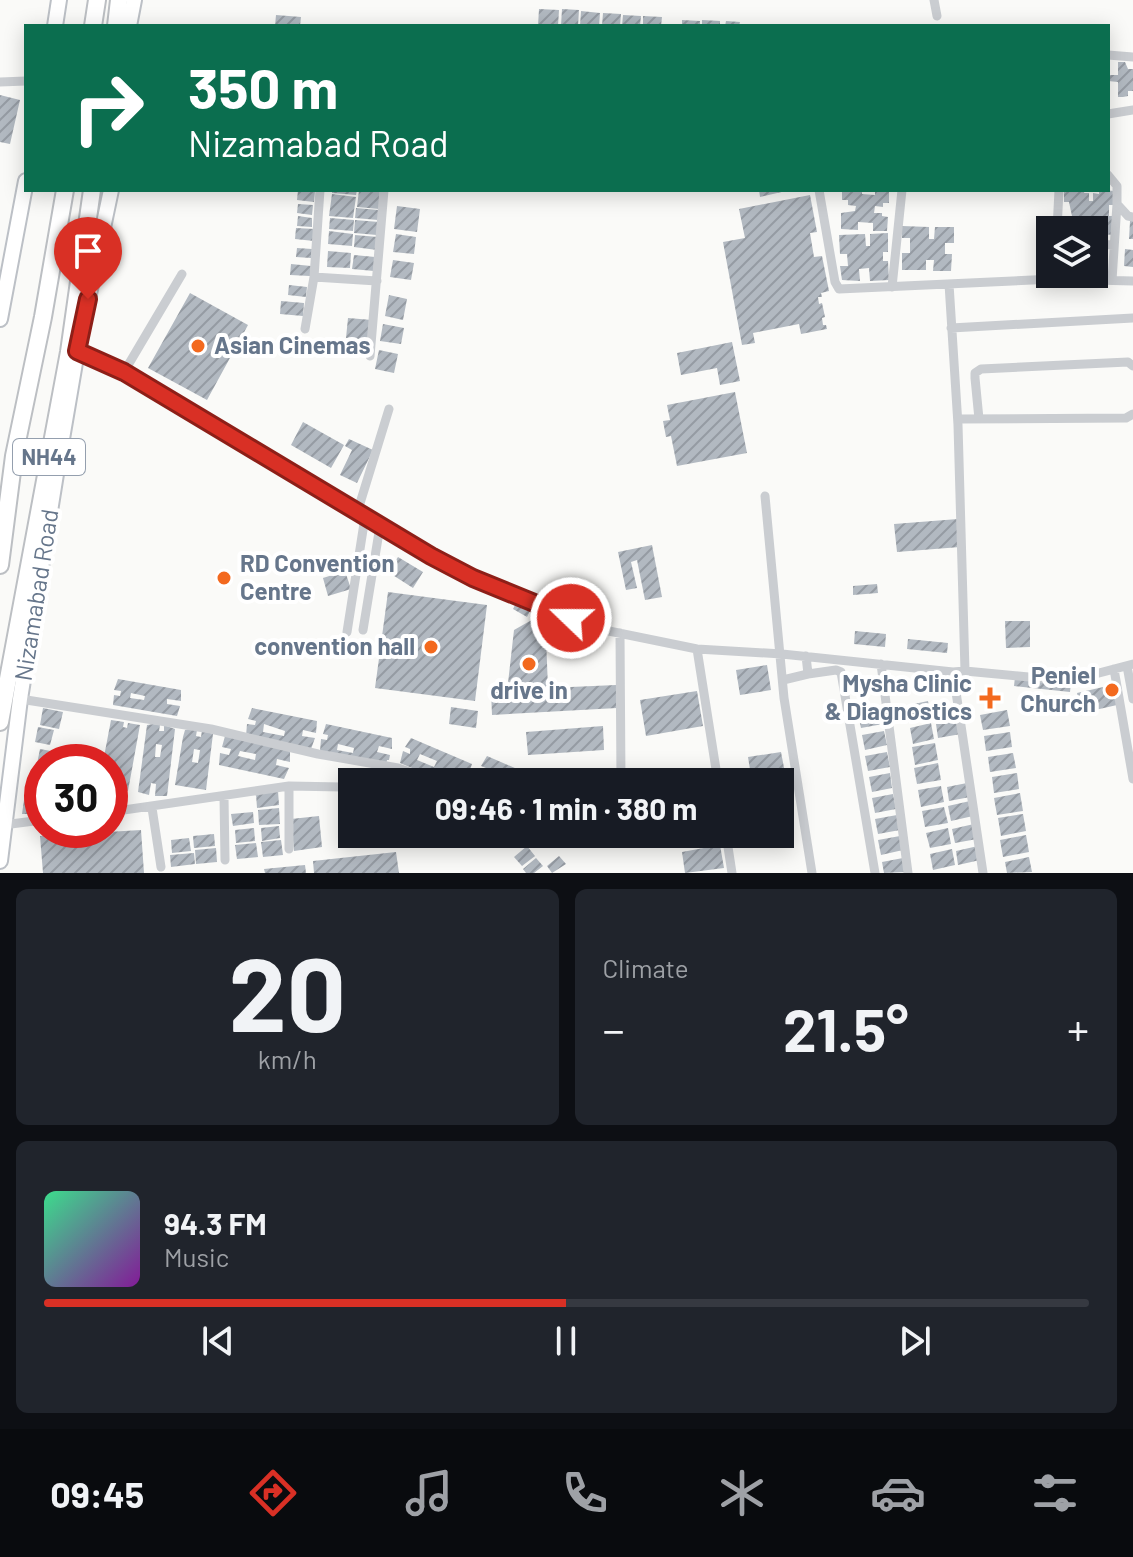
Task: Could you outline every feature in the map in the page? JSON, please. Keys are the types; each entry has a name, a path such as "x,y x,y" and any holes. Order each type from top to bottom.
{"highway":[{"path":"93,24 97,0"},
{"path":"116,24 119,0"},
{"name":"Nizamabad Road","path":"0,565 14,456 65,192"},
{"name":"Nizamabad Road","path":"0,722 73,349 92,192"}],"main road":[{"path":"55,24 59,0"},
{"path":"129,24 134,0"},
{"path":"0,319 24,192"},
{"name":"Nizamabad Road","path":"0,861 20,699 73,349 111,192"}],"street":[{"path":"934,0 937,16"},
{"path":"1110,55 1133,57"},
{"path":"0,82 24,81"},
{"path":"1110,114 1133,110"},
{"path":"1112,280 1117,204 1113,186"},
{"path":"305,329 314,277 320,192"},
{"path":"370,356 384,192"},
{"path":"819,192 835,282 839,289 1036,277"},
{"path":"892,287 902,192"},
{"path":"1058,216 1059,192"},
{"path":"1117,204 1133,217"},
{"path":"1108,245 1114,245"},
{"path":"124,372 182,274"},
{"path":"314,277 377,281"},
{"path":"1108,280 1133,281"},
{"path":"949,284 958,419 965,671"},
{"path":"951,328 1133,318"},
{"path":"73,349 124,372 361,515 473,578 599,629 697,649 1060,680 1130,665 1133,699"},
{"path":"979,419 975,373 981,369 1128,362 1133,366"},
{"path":"347,632 361,515 389,409"},
{"path":"958,419 1126,418 1133,414"},
{"path":"765,496 789,730 812,873"},
{"path":"363,630 380,526"},
{"path":"620,633 621,768"},
{"path":"697,649 716,768"},
{"path":"806,656 808,674"},
{"path":"881,664 908,873"},
{"path":"1114,669 1133,773"},
{"path":"783,680 836,670 841,672 875,873"},
{"path":"953,672 983,873"},
{"path":"20,699 211,729 391,768"},
{"path":"128,810 289,786 338,787"},
{"path":"289,786 289,849"},
{"path":"224,797 225,860"},
{"path":"152,808 161,867"},
{"path":"3,825 24,822"},
{"path":"728,848 732,873"}],"building":[{"path":"539,9 559,10 558,24 538,24"},
{"path":"562,9 579,10 578,24 561,24"},
{"path":"581,11 600,13 599,24 580,24"},
{"path":"603,13 621,14 620,24 602,24"},
{"path":"276,15 301,17 300,24 275,24"},
{"path":"623,15 641,16 640,24 622,24"},
{"path":"643,16 662,17 661,24 643,24"},
{"path":"682,20 700,21 700,24 682,24"},
{"path":"702,20 720,21 720,24 702,24"},
{"path":"1118,62 1125,62 1128,69 1133,69 1133,91 1128,91 1128,96 1118,97 1118,82 1110,81 1110,75 1118,75"},
{"path":"0,95 20,100 10,144 0,142"},
{"path":"1115,191 1114,205 1109,205 1109,216 1114,216 1115,235 1108,235 1108,216 1072,216 1069,202 1064,202 1064,192 1089,193 1089,201 1093,201 1093,193"},
{"path":"298,192 315,192 314,202 297,200"},
{"path":"332,192 357,192 356,195"},
{"path":"359,192 380,192 379,209 357,207"},
{"path":"759,192 782,192 760,197"},
{"path":"842,192 875,195 875,192 889,192 889,203 883,203 883,207 875,206 874,213 888,217 887,231 873,231 873,223 858,222 858,230 841,229 841,213 855,211 856,206 842,200"},
{"path":"332,194 356,197 353,218 329,216"},
{"path":"810,195 817,232 810,233 814,257 822,256 829,291 818,297 825,317 822,318 823,325 827,329 801,334 799,324 753,333 755,343 742,345 723,242 745,238 739,209"},
{"path":"298,204 313,205 312,215 297,213"},
{"path":"397,206 420,209 417,232 394,229"},
{"path":"356,208 379,210 378,220 355,218"},
{"path":"298,216 312,218 312,227 297,226"},
{"path":"330,218 354,220 353,231 329,229"},
{"path":"355,220 379,222 377,235 354,233"},
{"path":"1130,221 1133,221 1133,239 1129,239"},
{"path":"902,226 929,227 929,239 934,239 935,227 954,227 954,243 945,243 945,254 952,254 951,271 933,271 934,260 926,260 926,270 902,270 902,253 910,253 910,238 902,238"},
{"path":"296,228 315,229 314,241 295,239"},
{"path":"329,231 353,234 352,246 328,244"},
{"path":"888,233 888,252 883,252 883,261 888,261 889,280 870,281 869,268 859,269 860,281 842,280 840,266 848,266 847,254 840,254 839,235 865,234 866,246 870,246 870,234"},
{"path":"396,234 416,237 414,254 393,252"},
{"path":"355,235 378,237 377,250 354,247"},
{"path":"297,248 312,249 311,258 296,257"},
{"path":"1125,249 1133,250 1133,267 1124,266"},
{"path":"328,251 351,253 350,268 327,267"},
{"path":"354,255 375,257 374,271 352,269"},
{"path":"393,260 414,263 411,280 390,277"},
{"path":"291,264 311,266 310,276 290,275"},
{"path":"289,285 307,287 306,297 288,295"},
{"name":"Asian Cinemas","path":"190,293 248,325 207,400 148,368"},
{"path":"389,295 407,299 403,320 385,316"},
{"path":"281,301 304,303 303,316 280,314"},
{"path":"348,318 372,320 370,340 346,338"},
{"path":"383,324 404,328 401,344 380,341"},
{"path":"732,342 740,381 720,385 717,368 681,375 677,353"},
{"path":"379,350 398,354 394,373 375,369"},
{"path":"735,392 747,453 677,466 671,436 666,437 663,421 670,420 667,405"},
{"path":"303,422 344,445 331,468 291,445"},
{"path":"349,439 373,450 357,483 340,475 352,450 345,446"},
{"path":"958,519 960,547 897,552 894,524"},
{"path":"652,545 662,597 645,600 637,560 631,562 637,588 626,590 618,552"},
{"path":"398,557 423,572 413,588 388,572"},
{"path":"345,571 351,589 328,596 323,578"},
{"path":"877,584 878,593 853,595 853,586"},
{"name":"convention hall","path":"388,592 487,605 475,701 375,688"},
{"path":"518,599 532,607 527,617 513,609"},
{"name":"drive in","path":"551,611 562,616 560,624 579,626 585,643 565,644 546,638 548,688 508,683 514,630 537,617 547,622"},
{"path":"1005,621 1030,621 1030,647 1006,648"},
{"path":"855,631 886,634 885,647 854,644"},
{"path":"908,639 948,643 947,653 907,649"},
{"path":"767,665 771,690 740,695 736,670"},
{"path":"1015,677 1071,683 1070,692 1014,686"},
{"path":"118,679 181,690 181,701 167,699 167,704 180,706 177,716 113,705 114,695 120,696 121,691 114,690","holes":["131,693 145,696 144,700 130,698"]},
{"path":"616,685 617,708 492,715 491,691"},
{"path":"1112,685 1117,705 1082,713 1077,693"},
{"path":"697,691 703,726 646,736 640,700"},
{"path":"928,701 931,718 908,723 905,706"},
{"path":"451,707 478,711 476,728 449,724"},
{"path":"43,708 63,712 59,729 40,725"},
{"path":"252,708 317,721 316,733 303,730 302,736 315,738 311,749 246,736 247,724 255,725 256,721 248,719","holes":["264,724 285,731 284,736 263,732"]},
{"path":"880,710 883,724 861,728 858,714"},
{"path":"1007,710 1010,726 983,730 980,715"},
{"path":"111,720 124,722 123,727 127,728 128,723 140,725 128,791 128,744 106,744"},
{"path":"958,720 961,734 938,738 936,724"},
{"path":"931,723 934,739 913,744 910,728"},
{"path":"326,724 392,738 392,749 379,746 377,752 390,755 389,760 386,765 320,751 321,739 327,740 328,735 323,734","holes":["338,744 354,748 353,753 337,750"]},
{"path":"147,725 160,725 159,731 164,731 164,725 175,729 167,796 155,796 156,784 151,783 149,795 138,792","holes":["156,744 162,745 160,757 155,757"]},
{"path":"603,726 604,750 528,755 526,732"},
{"path":"38,727 54,730 50,744 35,742"},
{"path":"185,730 197,730 196,736 201,737 202,730 213,734 206,790 175,785","holes":["194,749 200,750 198,763 192,762"]},
{"path":"884,731 887,745 865,750 862,735"},
{"path":"1010,732 1012,747 986,751 984,736"},
{"path":"225,736 290,750 290,762 277,759 276,765 289,768 284,779 219,765 220,753 229,755 231,749 222,747","holes":["240,751 256,754 255,760 238,756"]},
{"path":"411,738 472,764 471,768 412,768 400,763 403,751 410,754 410,749 405,747","holes":["420,754 437,761 434,767 417,760"]},
{"path":"935,743 938,760 915,765 912,747"},
{"path":"781,752 784,768 750,768 748,757"},
{"path":"887,752 890,767 868,771 865,756"},
{"path":"1013,753 1016,768 990,772 988,757"},
{"path":"487,756 515,768 486,768 481,766"},
{"path":"938,763 941,780 917,784 914,768"},
{"path":"890,773 892,788 872,792 869,777"},
{"path":"1017,773 1019,789 994,793 992,777"},
{"path":"967,783 970,797 949,801 947,787"},
{"path":"941,786 944,802 921,807 918,790"},
{"path":"278,791 279,805 257,808 256,794"},
{"path":"1020,793 1023,811 997,815 994,798"},
{"path":"893,794 896,809 875,813 872,798"},
{"path":"970,801 973,816 951,821 948,806"},
{"path":"944,807 948,823 925,827 922,811"},
{"path":"279,808 280,824 259,825 258,810"},
{"path":"253,812 254,823 233,826 231,814"},
{"path":"1023,814 1026,831 1001,836 998,818"},
{"path":"897,815 900,830 878,834 875,819"},
{"path":"319,816 322,847 294,851 291,819"},
{"path":"974,824 977,839 955,843 952,829"},
{"path":"279,826 280,838 262,841 261,828"},
{"path":"254,828 255,841 236,843 235,830"},
{"path":"948,828 951,844 930,848 926,833"},
{"path":"141,830 144,873 43,873 41,848 128,848 128,831"},
{"path":"214,834 215,846 194,848 193,836"},
{"path":"1026,835 1029,852 1003,857 1000,840"},
{"path":"900,836 903,850 881,855 878,840"},
{"path":"189,838 191,851 172,853 171,840"},
{"path":"281,840 283,855 263,857 261,842"},
{"path":"256,843 258,857 237,859 235,845"},
{"path":"978,846 980,860 958,865 956,851"},
{"path":"216,848 217,862 196,864 195,850"},
{"path":"525,848 529,848 535,856 522,866 514,857"},
{"path":"721,848 724,868 685,873 682,852"},
{"path":"952,849 955,865 933,870 930,854"},
{"path":"396,852 399,873 314,873 313,861"},
{"path":"194,853 195,864 171,867 170,855"},
{"path":"559,856 566,864 552,873 547,866"},
{"path":"1029,857 1032,872 1007,873 1005,862"},
{"path":"536,858 543,866 534,873 526,873 523,869"},
{"path":"903,858 906,872 884,873 882,862"},
{"path":"305,865 306,873 265,873 264,869"}],"place":[{"name":"Asian Cinemas","path":"198,346"},
{"name":"RD Convention Centre","path":"224,578"},
{"name":"convention hall","path":"431,647"},
{"name":"drive in","path":"529,664"},
{"name":"Peniel Church","path":"1112,690"},
{"name":"Mysha Clinic & Diagnostics","path":"990,698"}],"route":[{"path":"88,299 77,351 124,372 431,556 473,578 571,618"}]}
